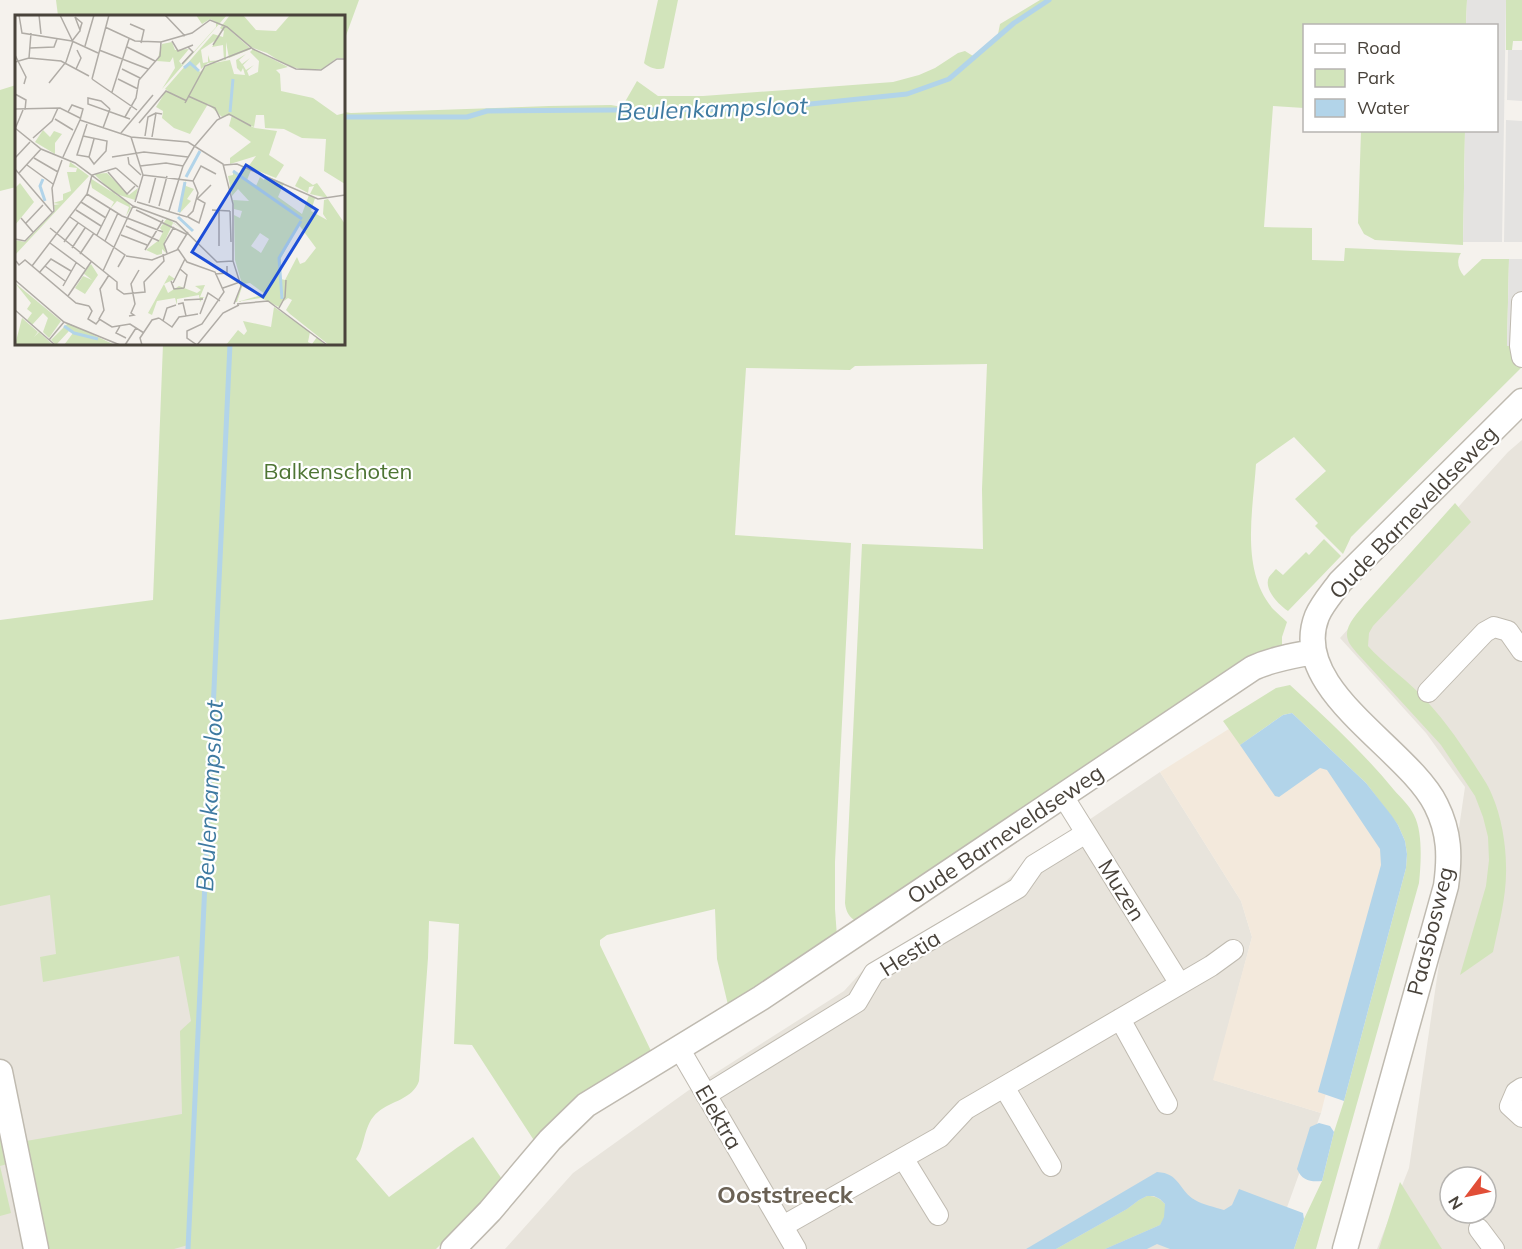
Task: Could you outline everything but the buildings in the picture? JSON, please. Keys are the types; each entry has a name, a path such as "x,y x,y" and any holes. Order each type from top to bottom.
{"street":[{"path":"1522,302 1520,346 1522,357"},
{"name":"Oude Barneveldseweg","path":"453,1249 490,1211 550,1140 586,1105 761,998 1253,668 1286,657 1313,652 1312,637 1317,616 1340,582 1520,406"},
{"path":"1428,692 1485,632 1494,627 1508,631 1522,651"},
{"name":"Paasbosweg","path":"1313,652 1324,680 1331,690 1423,784 1436,804 1447,835 1449,849 1446,886 1345,1249"},
{"name":"Muzen","path":"1063,796 1180,984"},
{"name":"Hestia","path":"706,1095 857,1002 874,973 1018,888 1034,866 1086,833"},
{"path":"783,1226 940,1137 966,1109 1211,966 1233,950"},
{"path":"1120,1019 1167,1104"},
{"name":"Elektra","path":"679,1048 796,1249"},
{"path":"0,1072 36,1249"},
{"path":"1004,1087 1051,1166"},
{"path":"1522,1088 1516,1092 1510,1106 1522,1117"},
{"path":"903,1158 938,1215"},
{"path":"1479,1229 1494,1249"}],"shaded area":[{"path":"1467,0 1506,0 1502,242 1463,242 1465,132 1498,132 1498,24 1466,24"},
{"path":"1508,50 1522,50 1522,101 1507,100"},
{"path":"1506,120 1522,121 1522,242 1504,242"},
{"path":"1509,259 1522,259 1520,346 1507,346"},
{"path":"1522,440 1522,1249 1377,1249 1409,1168 1465,787 1426,733 1340,638 1508,452"},
{"path":"1232,727 1322,764 1334,772 1385,854 1321,1113 1213,1080 1252,937 1241,901 1160,772"},
{"path":"1160,772 1241,901 1252,937 1214,1080 1321,1113 1272,1249 505,1249 573,1173 689,1090 844,991 865,968 1006,881 1025,863"},
{"path":"0,880 216,884 226,1249 0,1249"}],"green space":[{"path":"56,0 359,0 345,38 345,15 58,15"},
{"path":"658,0 678,0 664,68 659,69 644,63"},
{"name":"Balkenschoten","path":"1040,0 1467,0 1466,24 1303,24 1303,108 1273,106 1264,227 1312,228 1312,260 1344,261 1345,248 1461,253 1458,265 1464,276 1482,259 1509,259 1507,345 1514,346 1521,368 1351,537 1343,554 1315,526 1318,523 1295,499 1326,471 1294,437 1256,464 1251,520 1252,558 1263,594 1273,609 1287,622 1282,637 1282,646 1267,650 857,922 848,914 845,903 862,544 983,549 982,489 987,364 855,366 850,370 746,368 735,535 851,543 835,862 837,937 729,1009 717,959 715,909 607,935 600,940 600,945 653,1055 537,1145 472,1045 454,1044 459,924 429,921 419,1081 412,1092 383,1108 373,1117 356,1159 389,1197 473,1137 504,1182 436,1249 189,1249 188,1245 174,1249 47,1249 26,1141 182,1114 180,1031 191,1021 179,956 43,982 40,957 56,954 50,895 0,906 0,620 153,600 163,345 345,345 345,112 549,106 611,105 622,107 637,81 658,96 703,96 893,82 935,68 958,53 965,51 973,56 998,34 1000,24"},
{"path":"1506,0 1522,0 1522,41 1513,41 1512,50 1506,50"},
{"path":"15,85 15,187 0,191 0,90"},
{"path":"1361,132 1465,132 1463,245 1375,240 1364,234 1358,223"},
{"path":"1455,503 1471,522 1373,626 1369,633 1368,646 1418,692 1441,718 1486,783 1498,811 1504,839 1506,877 1493,952 1460,975 1486,886 1489,860 1488,837 1483,817 1475,796 1441,745 1356,652 1349,643 1347,635 1351,621 1358,612"},
{"path":"1324,539 1341,556 1288,611 1276,601 1270,591 1269,577 1276,569 1283,575 1306,552 1309,555"},
{"path":"1290,685 1357,749 1407,805 1417,822 1421,848 1419,883 1316,1249 1294,1249 1304,1219 1322,1181 1406,868 1407,854 1405,841 1398,825 1366,783 1292,713 1283,715 1240,745 1223,721 1276,688"},
{"path":"0,1108 11,1163 0,1166"},
{"path":"0,1166 11,1213 0,1216"},
{"path":"1400,1182 1440,1246 1442,1249 1379,1249"},
{"path":"1147,1196 1157,1198 1165,1204 1165,1217 1160,1225 1105,1249 1056,1249 1127,1209"}],"water":[{"path":"1292,713 1366,783 1398,825 1405,841 1407,854 1406,868 1344,1101 1318,1092 1381,865 1380,849 1327,770 1320,768 1279,797 1275,796 1240,745 1283,715"},
{"path":"1319,1123 1330,1126 1334,1132 1322,1181 1307,1180 1297,1169 1310,1127"},
{"path":"1157,1172 1165,1173 1175,1179 1190,1196 1205,1205 1224,1210 1232,1205 1239,1189 1303,1213 1304,1219 1294,1249 1170,1249 1157,1244 1147,1249 1105,1249 1160,1225 1164,1217 1165,1204 1154,1196 1147,1196 1056,1249 1026,1249"}],"waterway":[{"name":"Beulenkampsloot","path":"345,117 467,117 487,111 761,109 907,94 949,79 1014,23 1049,0"},
{"name":"Beulenkampsloot","path":"188,1249 230,345"}],"district":[{"name":"Ooststreeck","path":"785,1194"}]}
